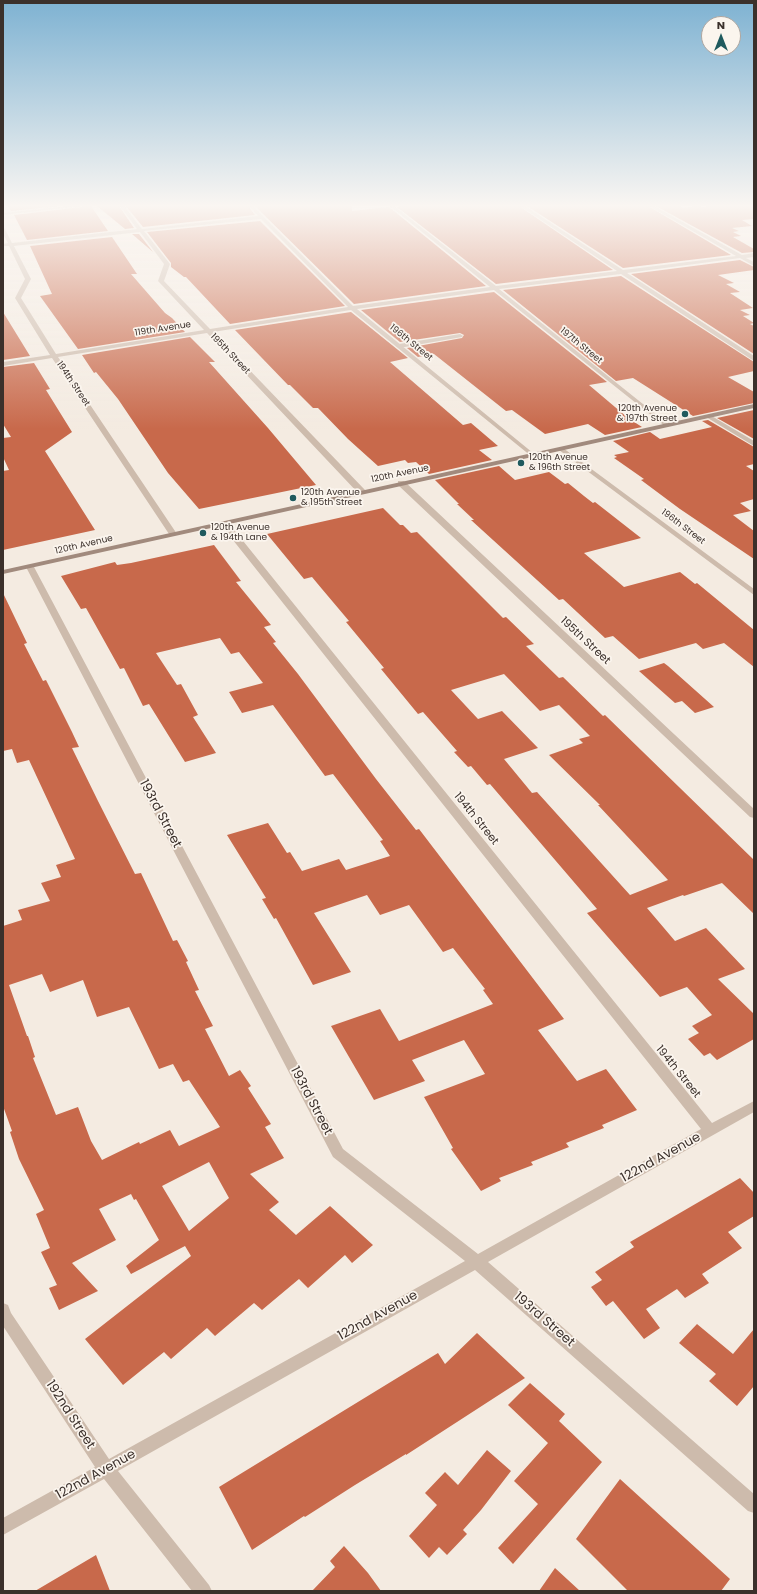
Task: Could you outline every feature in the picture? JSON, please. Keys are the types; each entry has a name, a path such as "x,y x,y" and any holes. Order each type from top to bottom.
{"street":[{"name":"194th Street","path":"27,280 18,298 54,356 173,534"},
{"name":"195th Street","path":"161,280 362,492"},
{"name":"196th Street","path":"325,280 352,308 531,454"},
{"name":"197th Street","path":"485,280 666,425"},
{"name":"119th Avenue","path":"3,364 352,308 555,280"},
{"path":"635,280 754,359"},
{"path":"399,346 460,336"},
{"name":"120th Avenue","path":"3,572 531,454 561,449 754,406"},
{"path":"708,416 754,444"},
{"name":"196th Street","path":"561,449 754,593"},
{"name":"195th Street","path":"401,483 754,815"},
{"name":"194th Street","path":"224,522 710,1131"},
{"name":"193rd Street","path":"30,567 338,1153 476,1261 754,1505"},
{"name":"122nd Avenue","path":"3,1527 754,1106"},
{"name":"192nd Street","path":"3,1310 4,1315 82,1435 106,1469 203,1591"}],"building":[{"path":"46,280 137,280 165,313 185,332 78,349 40,296 52,294"},
{"path":"189,280 319,280 345,306 230,324"},
{"path":"330,280 479,280 486,286 354,304"},
{"path":"491,280 526,280 496,284"},
{"path":"584,280 628,280 754,362 754,371 728,377 754,392 754,403 693,416 633,378 616,381 503,290"},
{"path":"641,280 729,280 734,283 726,284 740,292 730,293 753,308 740,310 750,315 743,316 754,323 750,324 754,326 754,354"},
{"path":"494,292 607,382 589,385 628,418 642,427 605,435 588,424 545,434 512,410 506,411 434,354 418,357 407,348 462,338 464,335 460,333 400,342 361,310"},
{"path":"3,312 30,356 3,360"},
{"path":"351,312 408,358 390,362 463,425 471,423 498,446 479,450 492,460 429,474 416,462 408,463 405,460 378,466 348,439 318,408 313,408 290,385 288,385 235,330"},
{"path":"190,337 215,362 209,362 316,485 199,509 168,473 118,399 96,372 94,373 82,355"},
{"path":"34,363 50,389 46,390 72,432 45,451 95,530 3,550 3,471 9,470 3,457 3,438 11,437 3,424 3,367"},
{"path":"754,410 754,439 717,418"},
{"path":"708,420 754,447 754,464 746,466 754,471 754,499 740,503 751,511 733,515 754,531 754,559 680,509 641,480 644,479 614,458 617,457 614,455 629,452 613,441 650,432 660,439 712,427 702,421"},
{"path":"499,466 515,480 549,472 565,484 568,483 593,503 595,502 641,538 584,553 624,587 680,572 695,584 697,583 754,630 754,667 724,643 703,649 696,643 639,659 613,636 605,638 563,599 559,600 471,520 474,520 435,480"},
{"path":"383,508 400,525 403,525 411,533 417,532 503,618 506,617 534,644 526,646 559,678 563,677 603,716 605,715 754,860 754,914 722,883 647,908 675,941 706,928 745,969 718,979 754,1014 754,1039 717,1060 710,1053 704,1056 688,1039 699,1033 692,1026 712,1015 687,987 660,997 587,913 597,909 490,784 487,785 471,766 468,767 454,752 457,751 423,712 418,714 381,669 384,668 346,622 349,621 312,577 304,579 267,534","holes":["504,674 540,711 559,705 590,736 579,739 583,743 549,755 600,805 598,805 668,880 630,895 537,792 532,793 504,759 538,748 502,711 478,719 451,690"]},
{"path":"214,545 241,581 236,582 271,625 264,627 276,642 273,643 298,674 376,779 416,830 419,829 564,1019 538,1030 577,1081 606,1069 637,1110 602,1125 604,1128 566,1143 569,1147 531,1162 533,1165 499,1178 501,1181 481,1191 451,1149 453,1148 424,1097 485,1074 464,1040 412,1060 425,1081 374,1100 331,1026 380,1009 399,1041 493,1004 483,990 485,989 453,948 443,952 409,905 380,915 367,895 314,913 351,972 313,985 276,918 274,919 262,899 266,898 227,835 268,823 287,853 290,852 302,871 339,859 346,870 390,856 380,841 383,840 333,774 325,776 273,705 242,713 229,692 263,683 239,652 231,654 220,638 156,653 177,685 181,684 198,715 193,717 216,753 185,762 149,704 143,706 124,668 120,669 86,608 81,609 61,576 115,562 117,565 131,563"},
{"path":"3,593 27,643 24,644 43,681 46,680 79,747 72,748 98,801 135,874 141,873 173,941 177,940 188,961 186,962 199,990 195,991 213,1026 205,1029 229,1076 240,1070 251,1086 248,1088 271,1124 265,1127 284,1158 250,1174 279,1202 269,1210 296,1235 330,1206 373,1245 352,1263 345,1255 308,1288 299,1279 262,1310 254,1303 215,1336 207,1328 171,1359 164,1352 123,1385 85,1339 191,1256 185,1246 131,1274 126,1266 159,1240 136,1199 134,1200 131,1194 99,1209 116,1240 72,1263 98,1291 59,1310 49,1288 57,1285 41,1252 50,1248 36,1214 44,1210 19,1159 10,1132 12,1131 3,1106 3,926 22,920 18,910 50,901 41,883 61,877 56,865 75,859 29,760 17,763 12,749 3,751","holes":["42,974 50,992 83,980 97,1017 129,1007 159,1069 173,1064 183,1082 189,1080 220,1127 179,1146 170,1130 140,1144 139,1142 102,1160 91,1141 78,1107 56,1115 33,1058 35,1057 9,985","209,1162 229,1198 189,1231 162,1186"]},
{"path":"664,663 714,707 695,713 682,701 675,703 639,671"},
{"path":"740,1178 754,1193 754,1216 728,1232 742,1248 702,1274 709,1283 685,1298 677,1289 646,1309 660,1328 644,1339 613,1301 606,1306 591,1287 602,1280 595,1272 634,1247 630,1242"},
{"path":"697,1324 733,1354 754,1329 754,1386 737,1406 709,1381 716,1374 679,1343"},
{"path":"477,1333 525,1378 406,1455 305,1517 304,1516 252,1550 219,1487 438,1353 445,1364"},
{"path":"530,1383 565,1414 559,1421 602,1462 513,1564 498,1548 538,1504 514,1481 548,1443 508,1405"},
{"path":"487,1450 511,1471 481,1510 463,1530 467,1534 447,1555 439,1547 429,1558 409,1536 437,1505 425,1493 445,1472 458,1485"},
{"path":"620,1479 730,1579 721,1591 628,1591 576,1539"},
{"path":"344,1546 368,1573 381,1591 312,1591 335,1567 330,1561"},
{"path":"96,1555 110,1591 35,1591"},
{"path":"555,1568 580,1591 539,1591"}],"place":[{"name":"120th Avenue & 197th Street","path":"685,414"},
{"name":"120th Avenue & 196th Street","path":"521,463"},
{"name":"120th Avenue & 195th Street","path":"293,498"},
{"name":"120th Avenue & 194th Lane","path":"203,533"}]}
